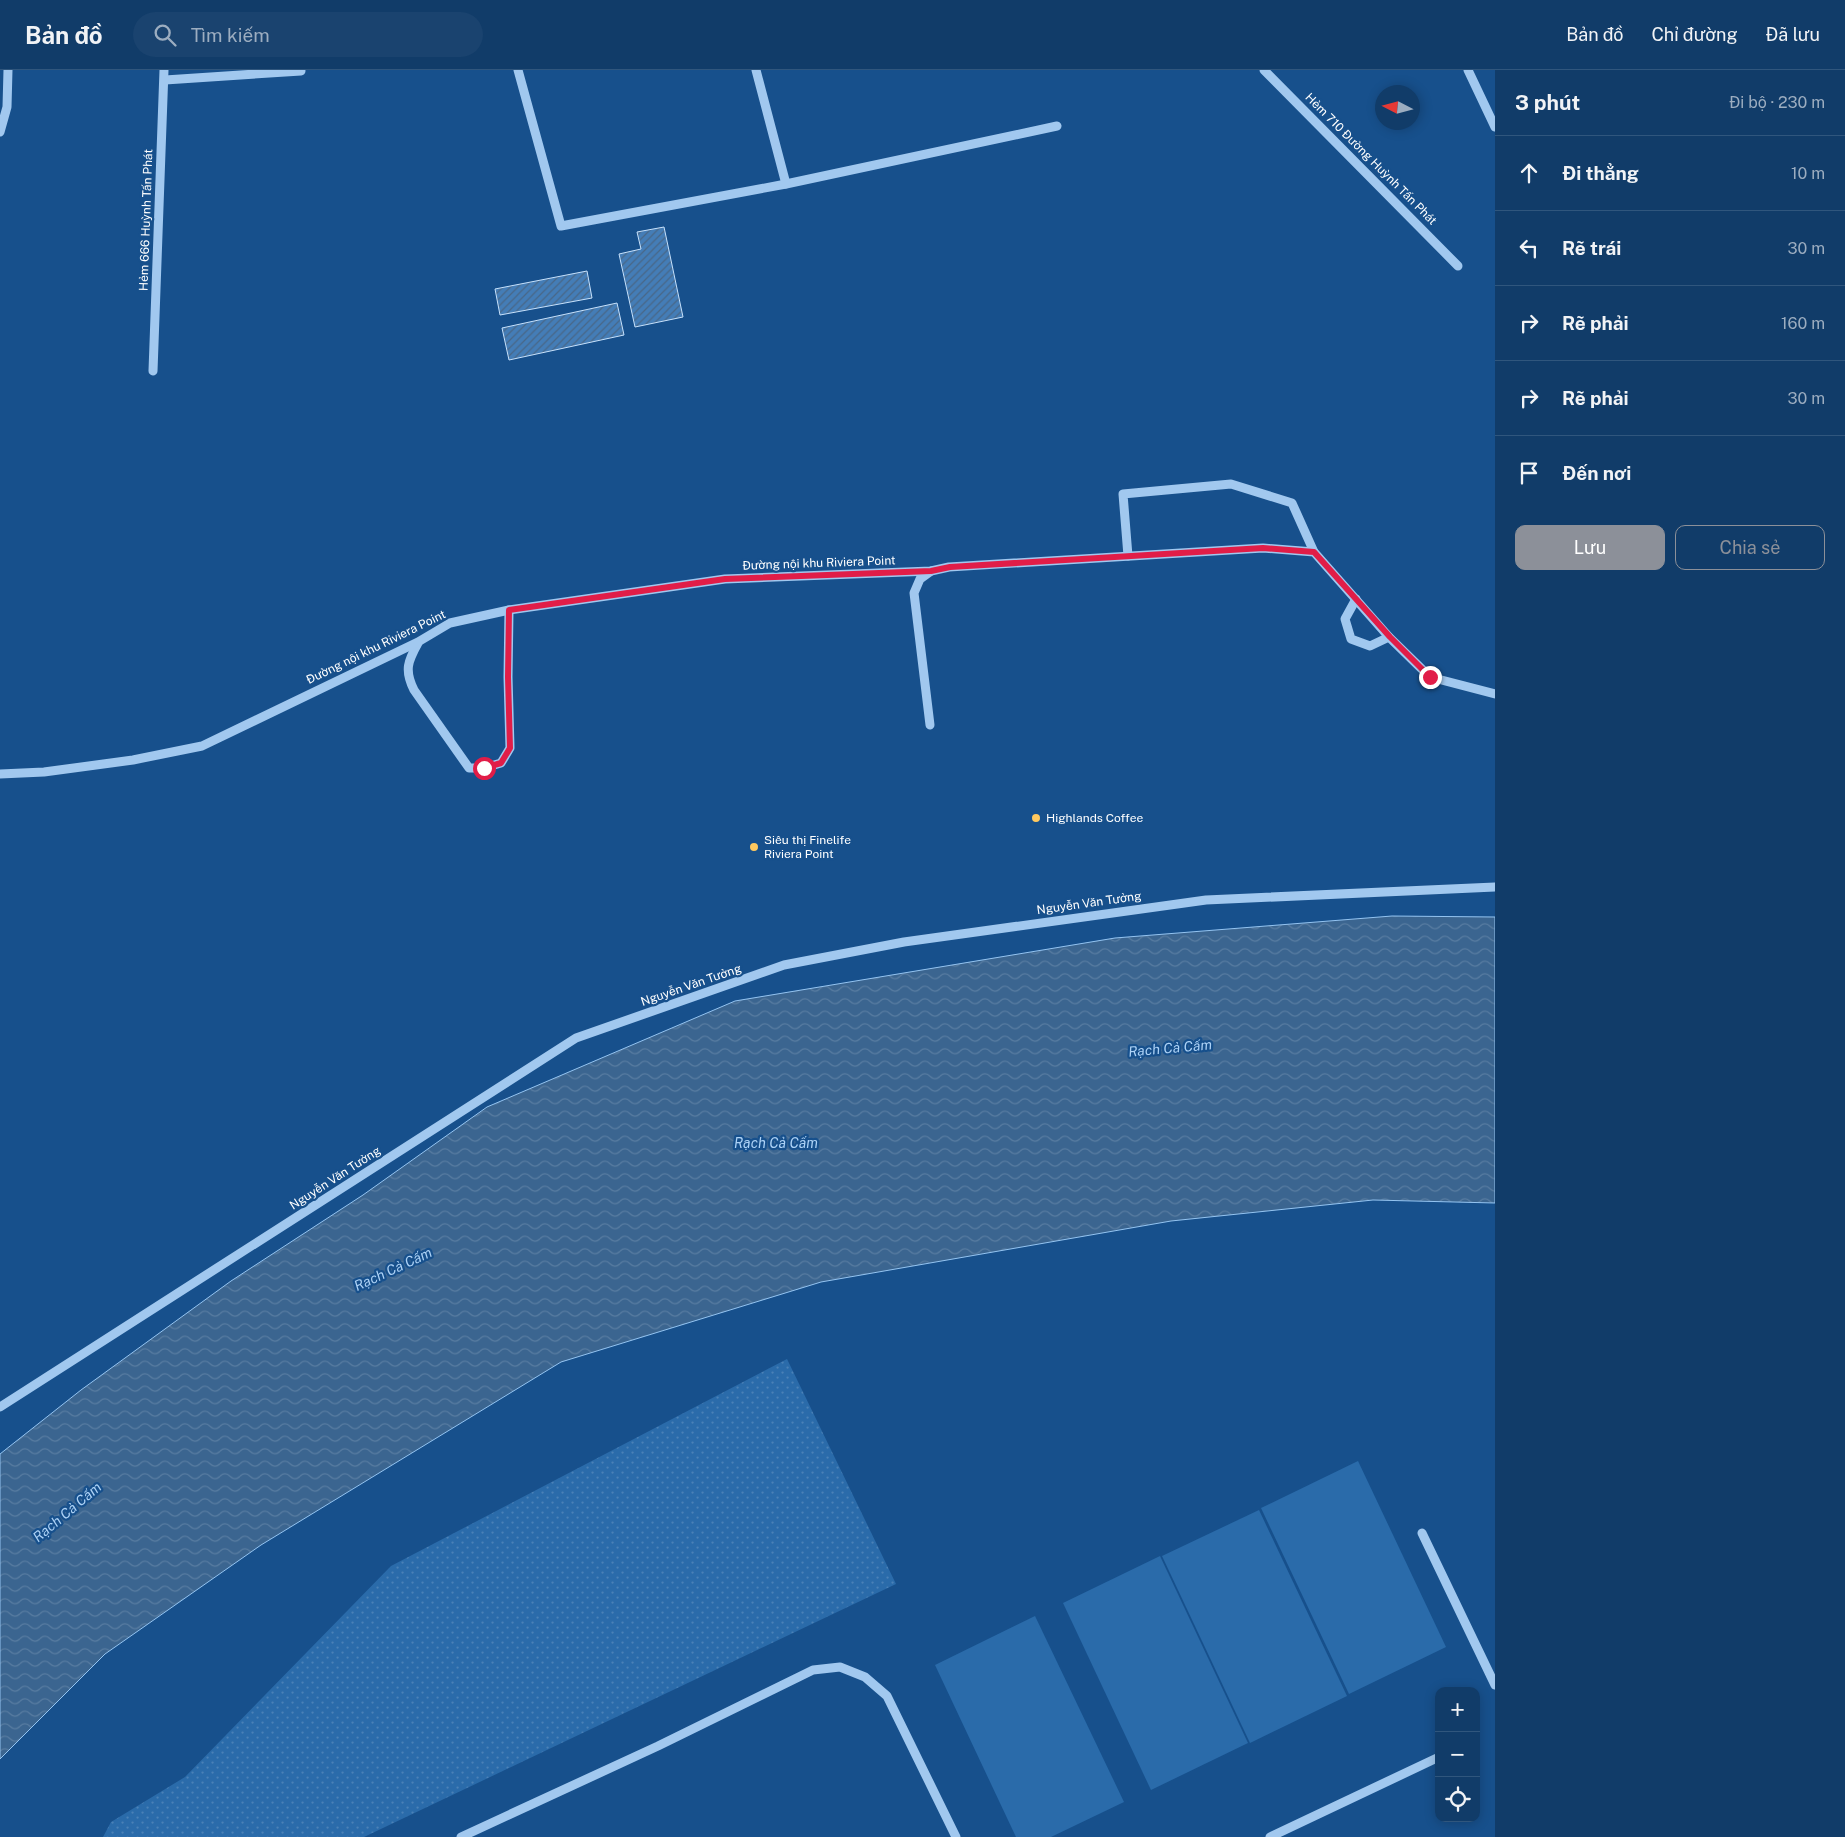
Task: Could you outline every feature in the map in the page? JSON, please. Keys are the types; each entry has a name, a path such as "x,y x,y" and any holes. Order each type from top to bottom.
{"street":[{"path":"0,132 7,107 8,70"},
{"name":"Hẻm 666 Huỳnh Tấn Phát","path":"152,371 164,70"},
{"path":"518,70 561,226 786,184 1057,126"},
{"path":"756,70 786,184"},
{"name":"Hẻm 710 Đường Huỳnh Tấn Phát","path":"1264,70 1458,266"},
{"path":"1468,70 1495,127"},
{"path":"165,80 300,71"},
{"path":"1128,556 1123,494 1232,484 1292,503 1314,552 1390,637 1430,677 1495,694"},
{"name":"Đường nội khu Riviera Point","path":"0,774 44,772 134,760 202,746 418,642 450,623 509,610 725,579 931,571 950,567 1263,548 1314,552"},
{"path":"930,725 914,593 920,579 931,571"},
{"path":"1356,599 1345,618 1351,639 1370,646 1390,637"},
{"path":"418,642 410,658 407,677 414,690 469,768 484,768 501,763 510,748 509,610"},
{"name":"Nguyễn Văn Tưởng","path":"0,1407 576,1038 784,965 904,942 1206,900 1495,887"},
{"path":"1422,1533 1495,1685"},
{"path":"461,1837 658,1746 813,1670 840,1667 865,1677 887,1696 956,1837"},
{"path":"1270,1837 1435,1759"}],"shaded area":[{"path":"787,1359 896,1584 364,1837 103,1837 111,1822 185,1777 391,1566"},
{"path":"1358,1461 1446,1647 1349,1694 1261,1508"},
{"path":"1259,1510 1347,1696 1250,1743 1162,1556"},
{"path":"1160,1556 1248,1743 1151,1790 1063,1603"},
{"path":"1035,1616 1124,1802 1051,1837 1016,1837 935,1665"}],"water":[{"name":"Rạch Cả Cấm","path":"1392,916 1495,917 1495,1203 1373,1200 1171,1221 821,1282 561,1362 261,1545 105,1654 0,1759 0,1454 81,1390 231,1281 363,1195 487,1107 735,1001 1115,938"}],"building":[{"path":"664,227 683,317 635,327 619,254 641,249 637,232"},
{"path":"587,271 592,298 500,315 495,289"},
{"path":"617,303 624,335 509,360 502,328"}],"place":[{"name":"Highlands Coffee","path":"1036,818"},
{"name":"Siêu thị Finelife Riviera Point","path":"754,847"}],"route":[{"path":"484,768 501,763 510,748 509,610 725,579 931,571 950,567 1263,548 1314,552 1390,637 1430,677"}]}
